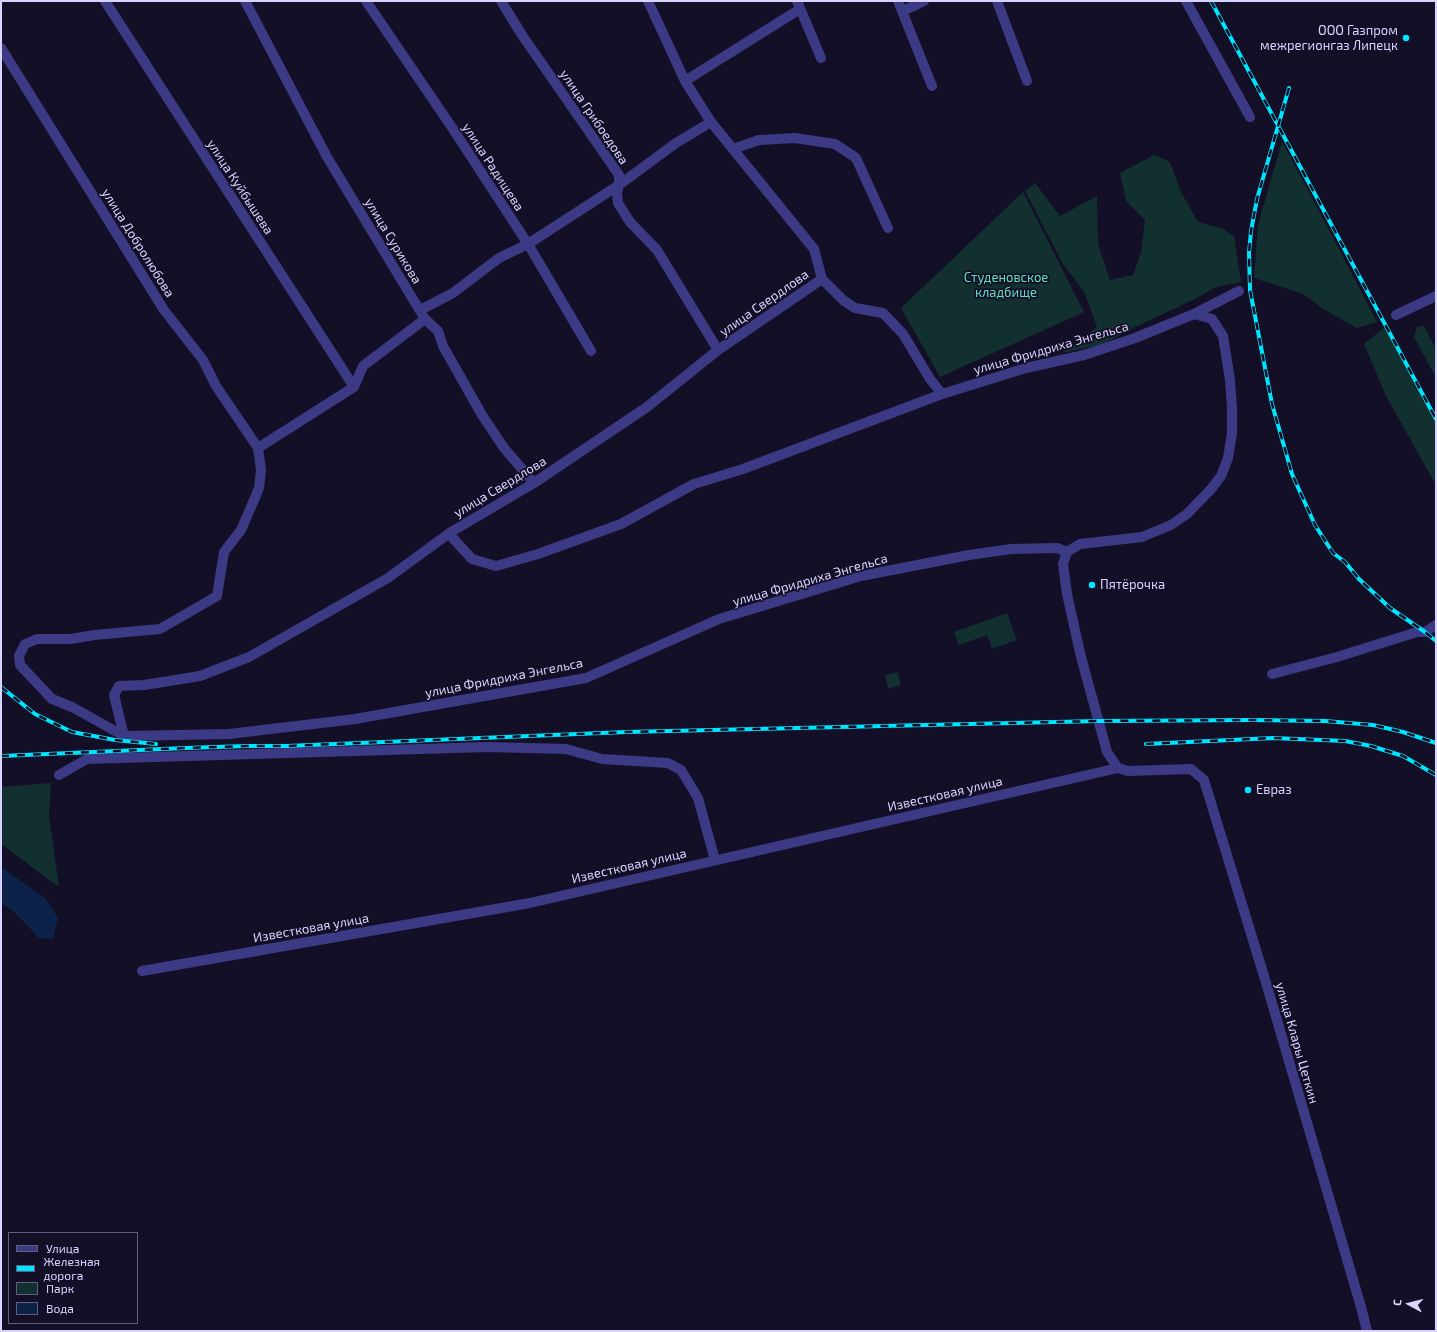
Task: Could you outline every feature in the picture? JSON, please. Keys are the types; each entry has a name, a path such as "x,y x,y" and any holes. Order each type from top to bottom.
{"street":[{"name":"улица Куйбышева","path":"104,1 354,387"},
{"name":"улица Сурикова","path":"245,1 327,157 423,315 438,331 443,346 491,430 504,448 534,483"},
{"name":"улица Радищева","path":"366,1 453,129 528,244 591,351"},
{"name":"улица Грибоедова","path":"501,1 522,35 618,175 618,203 630,222 657,250 718,350"},
{"name":"улица Свердлова","path":"124,736 114,695 119,686 144,685 200,676 250,657 388,578 448,534 534,483 647,407 718,350 822,279 814,249 711,122 685,81 648,1"},
{"path":"898,1 932,86"},
{"path":"902,11 924,1"},
{"path":"996,1 1027,81"},
{"path":"1186,1 1250,118"},
{"path":"685,81 799,3 821,58"},
{"name":"улица Добролюбова","path":"1,48 164,310 203,360 216,386 258,448"},
{"path":"124,736 72,707 52,699 20,665 19,656 25,644 37,639 71,639 160,629 217,596 223,569 224,552 241,530 258,488 261,470 258,448 354,387 363,366 423,315 499,258 528,244 619,185 676,143 711,122"},
{"path":"733,149 758,140 795,138 835,144 856,158 888,228"},
{"path":"822,279 842,300 855,308 883,313 903,334 930,379 942,394"},
{"name":"улица Фридриха Энгельса","path":"942,394 1026,368 1084,355 1135,338 1194,314 1239,291"},
{"path":"1396,315 1436,296"},
{"path":"1118,768 1107,752 1081,657 1067,594 1064,564 1068,552 1080,544 1142,536 1171,525 1187,514 1212,488 1221,476 1228,458 1232,433 1230,380 1223,336 1212,319 1194,314"},
{"name":"улица Свердлова","path":"448,534 472,559 496,566 538,554 621,524 694,484 743,469 942,394"},
{"name":"улица Фридриха Энгельса","path":"124,736 230,734 355,719 586,678 718,619 861,576 969,555 1011,549 1057,548 1068,552"},
{"path":"1272,674 1337,657 1417,632 1426,632 1436,625"},
{"path":"59,775 87,759 488,747 566,748 602,759 668,763 680,770 698,798 715,860"},
{"name":"улица Клары Цеткин","path":"1118,768 1128,771 1191,769 1204,780 1261,965 1367,1331"},
{"name":"Известковая улица","path":"142,971 530,902 1118,768"}],"green space":[{"path":"1282,141 1377,322 1357,328 1325,310 1303,294 1254,278 1258,225"},
{"path":"1154,155 1170,162 1181,192 1198,222 1223,229 1234,236 1241,282 1216,287 1104,344 1062,353 1097,327 1084,292 1063,264 1025,191 1035,183 1060,216 1097,196 1098,244 1110,280 1133,275 1141,252 1145,220 1126,201 1120,173"},
{"name":"Студеновское кладбище","path":"1023,192 1084,312 940,377 901,308"},
{"path":"1424,326 1436,349 1436,378 1414,337 1417,327"},
{"path":"1385,327 1436,423 1436,485 1386,396 1364,344"},
{"path":"1007,613 1017,640 992,649 987,635 959,645 954,632"},
{"path":"898,672 901,685 888,689 885,675"},
{"path":"51,783 49,816 59,887 1,844 1,787"}],"water":[{"path":"1,867 45,898 58,918 53,939 39,938 13,911 1,903"}],"railway":[{"path":"1211,1 1436,419"},
{"path":"1289,88 1257,199 1251,231 1249,253 1250,290 1272,404 1292,474 1315,525 1333,553 1345,562 1359,579 1390,608 1436,641"},
{"path":"1,687 35,714 72,732 115,740 156,744"},
{"path":"1,756 626,732 1099,721 1325,721 1373,725 1403,732 1436,743"},
{"path":"1146,744 1273,738 1345,741 1371,746 1403,756 1436,775"}],"place":[{"name":"ООО Газпром межрегионгаз Липецк","path":"1406,38"},
{"name":"Пятёрочка","path":"1092,585"},
{"name":"Евраз","path":"1248,790"}]}
